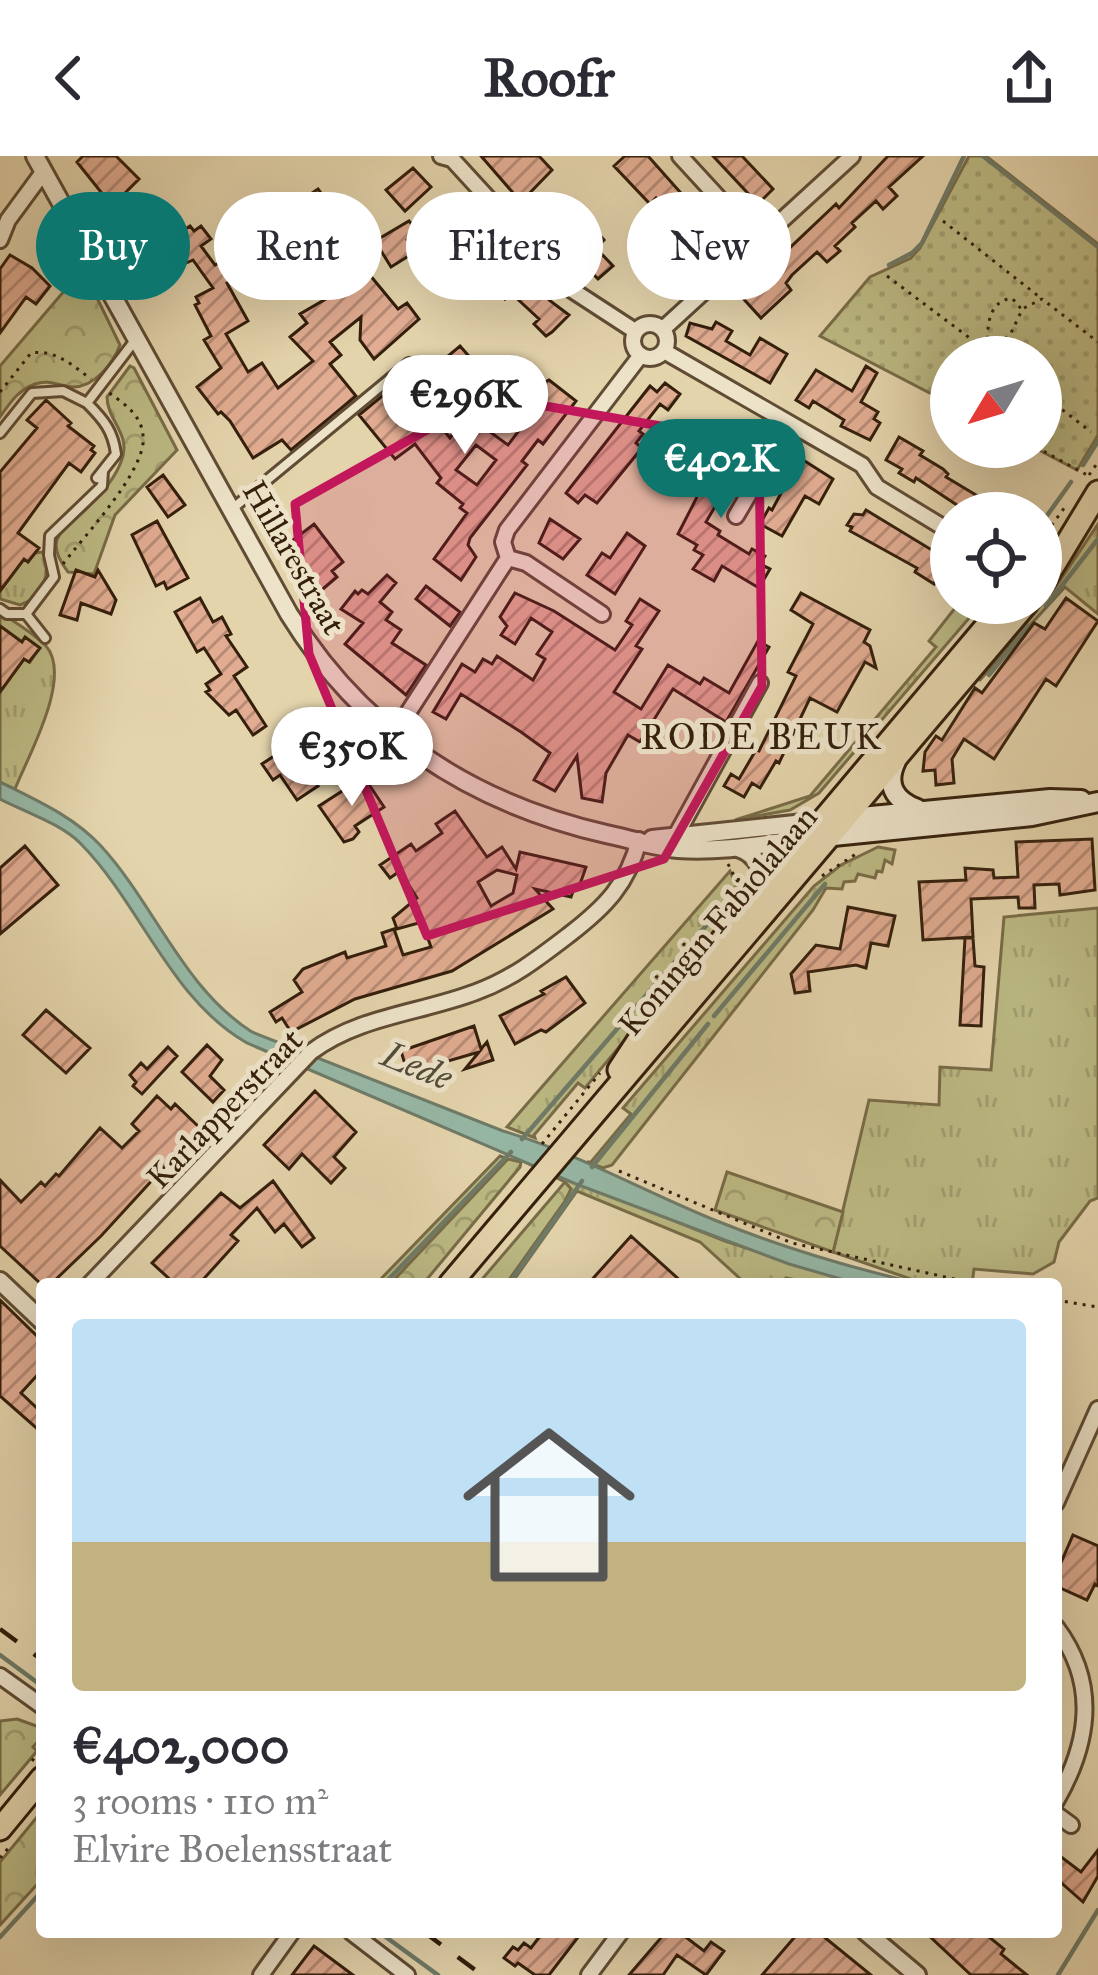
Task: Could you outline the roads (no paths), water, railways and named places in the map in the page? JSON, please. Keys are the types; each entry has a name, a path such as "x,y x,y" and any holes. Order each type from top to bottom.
{"main road":[{"path":"1062,536 1092,501"},
{"path":"1062,551 1092,501"},
{"name":"Koningin Fabiolalaan","path":"455,1278 629,1074 989,624"},
{"name":"Koningin Fabiolalaan","path":"593,1111 636,1043 752,904 902,752 1009,624"},
{"path":"902,752 891,772 891,786 899,799 922,810"},
{"name":"Hillarestraat","path":"826,829 922,810 1050,799 1098,802"},
{"name":"Hillarestraat","path":"826,829 1032,816 1098,802"},
{"path":"0,1828 36,1785"}],"street":[{"path":"441,156 452,159 572,290 635,331"},
{"path":"680,156 713,192"},
{"path":"791,212 852,156"},
{"path":"0,240 40,164"},
{"name":"Hillarestraat","path":"40,164 316,655 393,736 447,774 555,822 639,840 731,847 826,829"},
{"path":"663,329 695,300"},
{"path":"648,323 663,329 668,339 664,351 652,358 641,356 633,342 635,331 648,323"},
{"path":"664,351 862,465 877,487 930,519"},
{"path":"508,558 502,542 507,530 641,356"},
{"path":"736,516 790,424"},
{"path":"508,558 526,563 602,614"},
{"path":"393,736 508,558"},
{"path":"672,843 760,682"},
{"name":"Hillarestraat","path":"672,843 826,829"},
{"name":"Karlapperstraat","path":"96,1278 311,1052 349,1029 475,993 512,976 615,896 633,865 639,840"},
{"path":"731,847 750,853 761,869 762,882 752,904"},
{"path":"0,1281 36,1315"},
{"path":"1062,1474 1098,1409"},
{"path":"1062,1637 1078,1662 1088,1700 1082,1751 1062,1789"},
{"path":"0,1676 36,1702"},
{"path":"1062,1819 1070,1826"},
{"path":"261,1975 288,1938"},
{"path":"359,1938 407,1975"},
{"path":"590,1975 617,1938"},
{"path":"873,1938 916,1975"}],"lane":[{"path":"87,403 137,338"},
{"path":"231,510 410,363"},
{"path":"0,433 32,394 63,391 87,403 114,437 116,454 100,475 102,486 50,536 54,577 26,614"},
{"path":"0,609 26,614"},
{"path":"26,614 46,638"}],"waterway":[{"path":"889,265 922,243 964,156"},
{"path":"983,156 1098,247"},
{"path":"1083,465 1098,441"},
{"path":"1062,495 1071,482"},
{"path":"1062,585 1098,539"},
{"path":"989,675 1029,626"},
{"path":"714,1016 825,884"},
{"path":"522,1139 730,898"},
{"path":"592,1167 708,1024"},
{"path":"390,1278 511,1152"},
{"path":"513,1278 582,1181"},
{"path":"0,1655 36,1682"},
{"path":"0,1937 36,1898"},
{"path":"1058,1975 1098,1910"},
{"path":"387,1938 438,1975"}],"railway":[{"path":"0,1629 36,1656"},
{"path":"432,1938 482,1975"}],"district":[{"name":"RODE BEUK","path":"762,736"}],"water label":[{"name":"Lede","path":"417,1065"}]}
